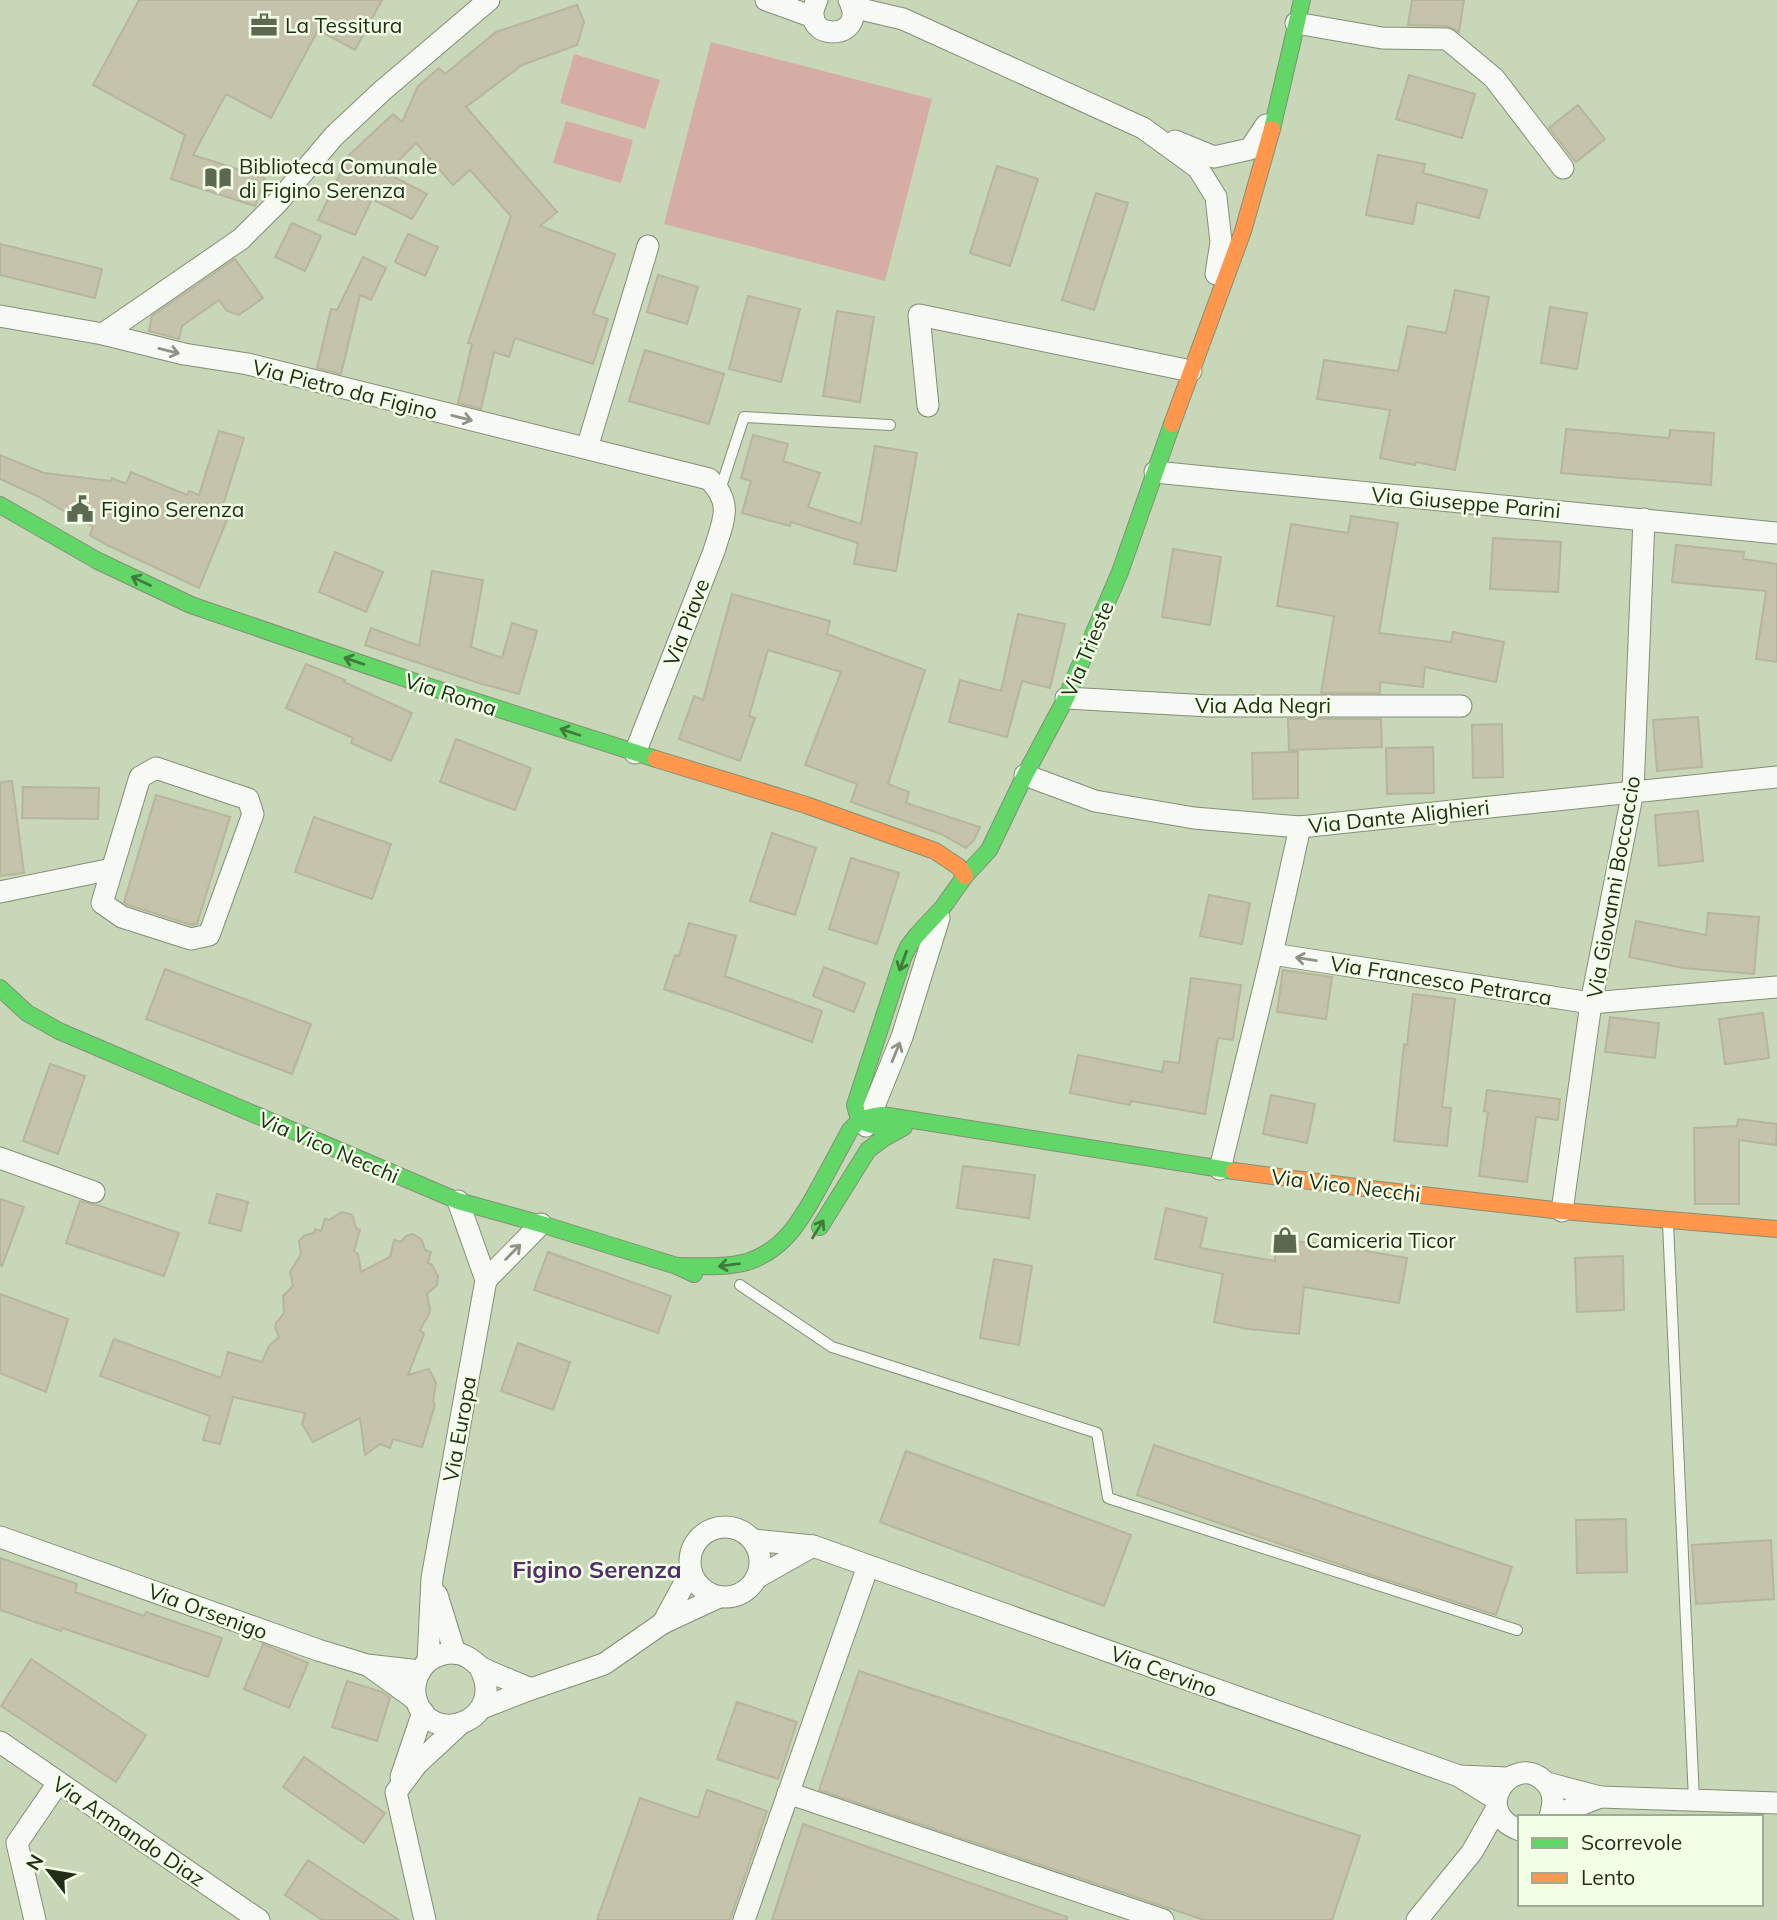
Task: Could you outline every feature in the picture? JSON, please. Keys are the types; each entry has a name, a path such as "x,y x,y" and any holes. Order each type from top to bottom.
{"street":[{"path":"103,334 241,239 278,202 334,136 382,91 489,0"},
{"path":"766,0 815,9 816,24 830,33 844,30 850,11 903,19 1143,128 1214,157 1250,149 1279,106"},
{"name":"Via Trieste","path":"865,1120 902,1037 954,892 989,850 1066,698 1120,572 1243,232 1279,106 1301,0"},
{"path":"1296,23 1382,38 1447,39 1494,78 1563,168"},
{"path":"1143,128 1198,168 1216,198 1221,242 1210,318"},
{"path":"648,246 587,448 709,479 720,490"},
{"path":"928,406 919,315 1191,370"},
{"name":"Via Pietro da Figino","path":"0,316 103,334 184,354 248,364 587,448"},
{"name":"Via Giuseppe Parini","path":"1155,472 1777,533"},
{"name":"Via Piave","path":"635,753 714,551 723,522 725,504 720,490"},
{"name":"Via Roma","path":"0,505 98,561 191,605 417,683 806,805 918,844 940,869 954,892"},
{"name":"Via Giovanni Boccaccio","path":"1562,1211 1591,1003 1633,791 1644,519"},
{"name":"Via Ada Negri","path":"1066,698 1209,706 1461,706"},
{"path":"156,768 248,799 253,814 209,935 191,939 121,917 102,903 112,869 140,777 156,768"},
{"name":"Via Dante Alighieri","path":"1025,775 1095,801 1194,818 1300,827 1777,777"},
{"path":"1220,1169 1300,827"},
{"path":"0,892 112,869"},
{"name":"Via Francesco Petrarca","path":"1272,954 1591,1003 1777,987"},
{"path":"1777,987 1777,993"},
{"name":"Via Vico Necchi","path":"0,988 15,1004 59,1031 458,1201 677,1266 718,1284 740,1285 757,1279"},
{"name":"Via Vico Necchi","path":"677,1266 736,1265 763,1255 778,1245 801,1220 850,1130 865,1120 882,1115 1220,1169 1562,1211 1777,1229"},
{"path":"834,1204 839,1176 865,1120 878,1128 900,1129"},
{"path":"813,1238 868,1150 884,1138 918,1121"},
{"path":"0,1158 94,1192"},
{"name":"Via Europa","path":"424,1666 432,1578 486,1280 458,1201"},
{"path":"486,1280 541,1224"},
{"name":"Via Cervino","path":"663,1623 691,1571 690,1557 695,1544 717,1527 734,1527 753,1540 813,1546 1459,1776"},
{"name":"Via Orsenigo","path":"0,1537 367,1665 424,1666"},
{"path":"753,1540 760,1554 758,1577"},
{"name":"Via Cervino","path":"482,1708 604,1664 663,1623 719,1597 734,1597 749,1589 758,1577 813,1546"},
{"path":"744,1920 868,1566"},
{"path":"691,1571 697,1584 708,1593 719,1597"},
{"path":"432,1578 455,1653"},
{"path":"425,1920 396,1792 419,1706 415,1685 424,1666 442,1654 455,1653 531,1689"},
{"path":"367,1665 419,1706 432,1720 447,1725 469,1721 482,1708 487,1693 485,1677 479,1666"},
{"path":"396,1792 417,1764 460,1724"},
{"name":"Via Armando Diaz","path":"0,1742 258,1920"},
{"path":"1417,1920 1472,1852 1496,1804 1500,1787 1518,1774 1534,1774 1547,1783 1600,1797 1777,1803"},
{"path":"1459,1776 1508,1779"},
{"path":"1459,1776 1496,1804 1502,1819 1515,1828 1472,1852"},
{"path":"35,1920 17,1843 58,1783"},
{"path":"1547,1783 1553,1794 1554,1804 1551,1815"},
{"path":"788,1793 1163,1920"},
{"path":"1555,1815 1600,1797"}],"lane":[{"name":"Via Piave","path":"720,490 744,417 890,425"},
{"path":"1668,1220 1694,1800"},
{"path":"740,1285 832,1347 1097,1433 1108,1498 1517,1630"}],"shaded area":[{"path":"711,42 932,99 885,281 664,224"},
{"path":"574,54 660,80 645,129 560,103"},
{"path":"566,121 633,140 621,183 553,163"}],"building":[{"path":"139,0 382,0 355,50 318,30 271,118 226,94 193,155 265,178 255,206 171,179 185,135 93,85"},
{"path":"1412,0 1464,0 1459,32 1447,26 1408,25"},
{"path":"577,5 584,22 577,45 522,65 466,107 557,212 540,226 615,254 593,314 608,319 593,364 515,338 509,357 494,352 481,409 458,403 472,344 468,343 511,216 470,170 453,185 416,143 386,173 427,194 412,219 372,199 355,235 318,220 349,155 393,114 402,122 418,86 439,68 445,74 496,32"},
{"path":"1409,75 1475,94 1462,138 1396,119"},
{"path":"1578,105 1605,139 1576,162 1549,128"},
{"path":"1378,155 1425,164 1423,173 1487,190 1479,218 1417,202 1413,224 1366,215"},
{"path":"997,166 1038,179 1010,266 970,253"},
{"path":"1096,193 1128,203 1094,310 1062,300"},
{"path":"292,223 321,236 305,271 275,257"},
{"path":"408,234 438,247 425,276 395,262"},
{"path":"0,244 102,269 95,298 0,275"},
{"path":"363,257 386,268 371,300 360,295 341,374 317,368 331,309 337,310"},
{"path":"235,259 263,298 239,315 227,311 219,300 182,326 179,339 149,331 152,316"},
{"path":"658,275 698,287 687,324 647,312"},
{"path":"1455,290 1489,297 1455,470 1380,458 1390,410 1317,399 1324,360 1398,371 1408,326 1446,333"},
{"path":"748,296 800,309 781,382 729,369"},
{"path":"1550,307 1587,313 1577,369 1541,363"},
{"path":"837,311 874,317 860,402 823,396"},
{"path":"645,350 724,374 709,424 629,401"},
{"path":"1566,429 1669,438 1670,430 1714,433 1711,485 1561,473"},
{"path":"219,431 244,438 223,505 232,508 199,588 107,545 90,535 93,527 0,479 0,455 44,473 111,481 112,478 126,484 131,472 187,495 189,491 199,495"},
{"path":"753,435 788,444 783,461 820,473 808,507 861,524 875,446 917,453 896,571 854,564 858,543 791,522 790,526 742,513 751,481 741,478"},
{"path":"1351,516 1398,523 1379,633 1451,642 1453,632 1504,642 1496,682 1425,667 1423,687 1380,682 1380,693 1321,693 1334,616 1277,606 1291,524 1348,533"},
{"path":"1493,538 1561,542 1558,592 1490,589"},
{"path":"1676,545 1744,552 1743,559 1777,564 1777,662 1756,659 1766,591 1672,582"},
{"path":"1173,549 1221,557 1210,625 1162,617"},
{"path":"335,552 383,572 366,612 319,592"},
{"path":"432,571 483,580 471,647 502,658 512,623 537,631 519,694 365,645 371,628 419,646"},
{"path":"732,594 830,621 827,634 925,670 888,784 909,792 906,803 980,827 974,840 966,848 941,834 851,802 857,784 805,765 841,672 768,650 749,716 755,718 740,761 679,739 694,696 703,700"},
{"path":"1018,614 1065,624 1050,688 1022,681 1007,737 949,722 960,680 1001,691"},
{"path":"306,664 412,713 391,761 351,743 353,738 286,708"},
{"path":"1698,717 1702,767 1657,771 1653,720"},
{"path":"1288,719 1381,719 1382,747 1289,750"},
{"path":"1502,724 1503,777 1473,778 1472,725"},
{"path":"456,739 531,768 515,810 440,782"},
{"path":"1433,747 1434,793 1387,794 1386,748"},
{"path":"1298,752 1298,798 1253,799 1252,753"},
{"path":"12,781 24,873 0,876 0,782"},
{"path":"23,787 99,788 98,819 22,818"},
{"path":"156,795 230,817 197,924 192,925 124,902"},
{"path":"1698,811 1703,861 1659,866 1655,815"},
{"path":"314,817 391,844 372,899 295,872"},
{"path":"772,833 816,848 795,915 750,901"},
{"path":"851,858 899,873 877,944 829,929"},
{"path":"1209,895 1250,903 1242,944 1200,936"},
{"path":"1708,913 1759,917 1754,974 1683,968 1629,957 1636,921 1706,935"},
{"path":"689,923 736,936 725,976 822,1011 812,1042 664,989 675,955 679,956"},
{"path":"824,967 865,983 854,1012 813,996"},
{"path":"165,969 311,1024 292,1074 146,1019"},
{"path":"1283,970 1332,977 1326,1019 1277,1012"},
{"path":"1191,978 1241,985 1233,1040 1218,1038 1205,1114 1131,1101 1130,1105 1070,1093 1078,1055 1162,1072 1164,1061 1179,1063"},
{"path":"1413,994 1455,999 1442,1107 1451,1108 1447,1146 1394,1141 1404,1044 1407,1045"},
{"path":"1763,1013 1769,1058 1725,1064 1719,1019"},
{"path":"1610,1017 1659,1023 1655,1058 1605,1052"},
{"path":"50,1064 85,1076 58,1154 23,1141"},
{"path":"1487,1090 1560,1099 1558,1120 1536,1117 1527,1182 1479,1176 1488,1112 1484,1111"},
{"path":"1271,1095 1315,1104 1307,1143 1263,1134"},
{"path":"1738,1119 1777,1124 1776,1145 1739,1140 1739,1204 1695,1204 1694,1128 1737,1126"},
{"path":"963,1166 1035,1175 1029,1218 957,1208"},
{"path":"217,1194 248,1202 241,1231 209,1223"},
{"path":"0,1199 24,1207 2,1266 0,1265"},
{"path":"80,1201 179,1233 164,1276 66,1243"},
{"path":"1166,1208 1207,1218 1200,1248 1275,1261 1277,1239 1407,1258 1399,1303 1304,1287 1299,1334 1248,1329 1214,1322 1223,1274 1155,1259"},
{"path":"342,1212 353,1217 356,1228 360,1230 354,1251 358,1254 361,1272 390,1257 394,1240 401,1242 406,1236 413,1234 422,1240 425,1250 431,1252 428,1263 438,1276 437,1285 427,1294 429,1314 420,1330 424,1334 408,1375 429,1369 436,1383 433,1401 435,1405 422,1447 393,1439 390,1448 380,1444 365,1455 360,1418 313,1442 302,1424 305,1413 233,1397 220,1444 203,1440 210,1416 100,1376 114,1339 221,1378 228,1352 262,1362 269,1346 279,1337 275,1327 284,1313 283,1296 293,1286 290,1272 301,1254 299,1241 305,1235 314,1233 315,1229 321,1231 325,1219 329,1220"},
{"path":"548,1252 671,1296 658,1333 534,1290"},
{"path":"1623,1256 1624,1310 1577,1312 1575,1258"},
{"path":"994,1259 1032,1266 1019,1345 980,1338"},
{"path":"0,1294 68,1319 46,1392 0,1373"},
{"path":"518,1343 570,1362 553,1410 501,1391"},
{"path":"1154,1445 1512,1567 1496,1615 1137,1495"},
{"path":"906,1451 1131,1535 1104,1606 880,1522"},
{"path":"1626,1519 1627,1572 1577,1573 1576,1520"},
{"path":"1771,1540 1774,1599 1696,1604 1692,1545"},
{"path":"0,1558 77,1584 75,1592 144,1616 146,1612 222,1638 208,1677 0,1610"},
{"path":"263,1644 308,1663 289,1708 244,1689"},
{"path":"31,1659 146,1735 116,1782 1,1706"},
{"path":"859,1671 1360,1836 1332,1920 1204,1920 819,1790"},
{"path":"347,1681 382,1692 390,1698 377,1741 332,1727"},
{"path":"737,1702 797,1722 778,1779 717,1759"},
{"path":"304,1757 385,1813 364,1843 283,1787"},
{"path":"707,1790 767,1811 730,1920 597,1920 640,1798 698,1818"},
{"path":"803,1824 1067,1917 1067,1920 772,1920"},
{"path":"308,1860 399,1920 322,1920 285,1895"}],"traffic: fast":[{"path":"1272,129 1302,0"},
{"path":"900,1129 879,1127 859,1120 855,1105 903,958 917,935 989,850 1066,698 1120,572 1172,424"},
{"path":"0,505 98,561 191,605 430,687 656,759"},
{"path":"0,988 27,1013 59,1031 458,1201 677,1266 694,1274"},
{"path":"677,1266 738,1264 773,1249 801,1219 850,1130 860,1121 882,1115 1234,1171"},
{"path":"820,1227 868,1150 904,1127"}],"traffic: slow":[{"path":"1172,424 1243,231 1272,129"},
{"path":"656,759 806,805 935,851 959,867 965,876"},
{"path":"1234,1171 1562,1211 1777,1229"}],"place":[{"name":"La Tessitura","path":"264,25"},
{"name":"Biblioteca Comunale di Figino Serenza","path":"218,178"},
{"name":"Figino Serenza","path":"80,509"},
{"name":"Camiceria Ticor","path":"1285,1240"}],"district":[{"name":"Figino Serenza","path":"597,1569"}]}
